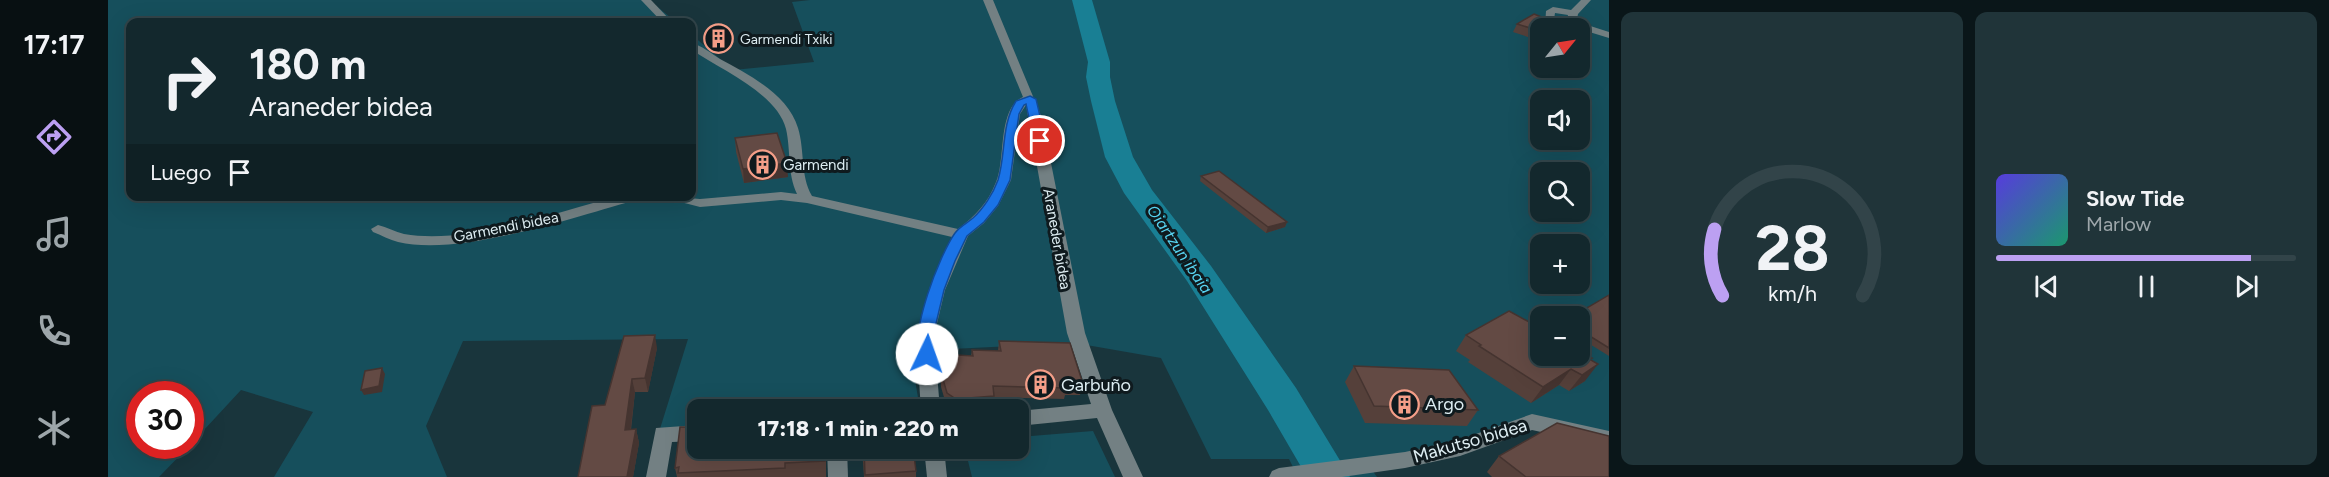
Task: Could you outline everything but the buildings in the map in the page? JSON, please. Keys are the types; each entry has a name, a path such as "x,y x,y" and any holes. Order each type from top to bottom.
{"street":[{"path":"646,0 663,18"},
{"name":"Araneder bidea","path":"988,0 1036,118 1076,333 1103,410 1133,477"},
{"path":"1586,0 1573,13 1572,19 1577,25 1609,35"},
{"path":"1549,18 1552,10 1573,13"},
{"path":"696,48 746,77 780,107 793,129 800,190 807,199"},
{"path":"930,399 925,336 937,290 961,234 980,220 993,203 1004,180 1014,114 1020,103 1030,99"},
{"path":"693,201 700,203 781,196 807,199 961,234"},
{"name":"Garmendi bidea","path":"378,229 387,236 400,240 428,241 516,228 616,201"},
{"path":"1029,418 1103,410"},
{"name":"Makutso bidea","path":"1278,477 1365,466 1460,448 1532,422 1609,439"},
{"path":"656,477 663,434 687,433"},
{"path":"837,459 838,477"},
{"path":"935,459 937,477"}],"shaded area":[{"path":"108,0 649,0 671,18 126,18 126,201 696,201 696,38 733,70 814,62 792,2 810,0 1609,0 1609,433 1533,418 1441,446 1365,460 1377,477 1298,477 1289,459 1211,459 1161,358 1075,343 910,351 918,399 687,399 687,431 659,432 688,339 463,341 426,426 447,477 274,477 313,412 241,390 204,430 204,381 126,381 126,459 176,459 159,477 108,477"},
{"path":"1093,431 1115,477 972,477 968,459 1029,459 1029,436"}],"waterway":[{"name":"Oiartzun ibaia","path":"1082,0 1099,62 1098,77 1103,101 1119,157 1139,193 1199,274 1282,399 1329,477"}],"place":[{"name":"Garmendi Txiki","path":"719,39"},
{"name":"Garmendi","path":"762,165"},
{"name":"Garbuño","path":"1040,385"},
{"name":"Argo","path":"1404,404"}],"route":[{"path":"927,354 925,336 937,290 948,261 961,234 980,220 993,203 1004,180 1014,114 1020,103 1030,99 1040,141"}]}
